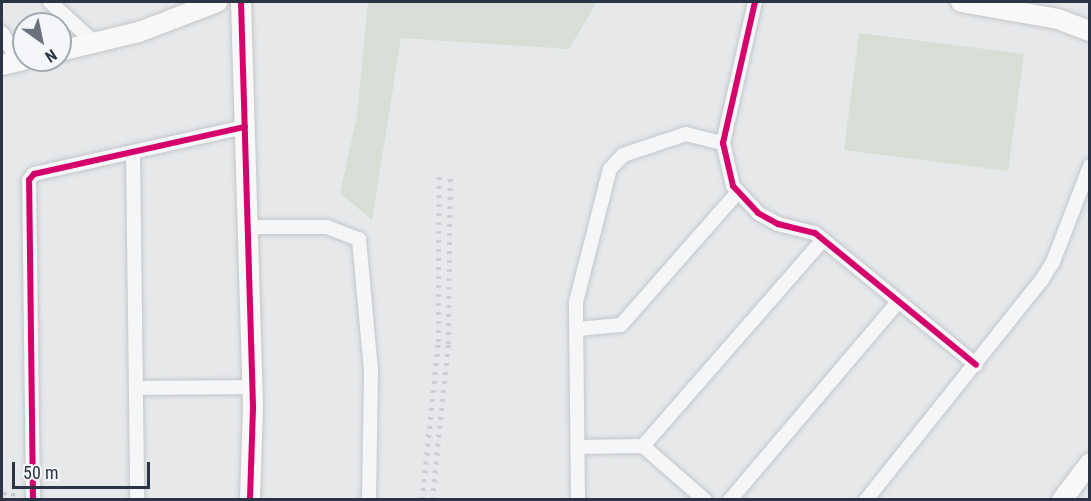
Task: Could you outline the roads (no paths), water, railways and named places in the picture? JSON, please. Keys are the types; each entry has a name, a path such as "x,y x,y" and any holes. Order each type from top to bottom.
{"street":[{"path":"50,2 95,43"},
{"path":"72,48 139,32 217,2"},
{"path":"241,2 252,387 250,500"},
{"path":"755,2 723,143 733,186 758,213 778,224 815,233 976,365"},
{"path":"961,2 1058,19 1089,31"},
{"path":"2,33 12,57"},
{"path":"33,500 29,180 34,174 245,127"},
{"path":"578,500 576,302 610,169 623,155 686,135 723,143"},
{"path":"133,152 138,388 137,500"},
{"path":"866,500 976,365 1053,262 1089,166"},
{"path":"577,329 621,325 738,192"},
{"path":"249,227 327,227 359,239 371,372 369,500"},
{"path":"643,446 823,240"},
{"path":"730,500 898,302"},
{"path":"138,388 252,387"},
{"path":"578,447 643,446 705,500"},
{"path":"1062,500 1089,463"}],"railway":[{"path":"422,500 438,342 439,175"},
{"path":"432,500 448,344 450,175"}]}
